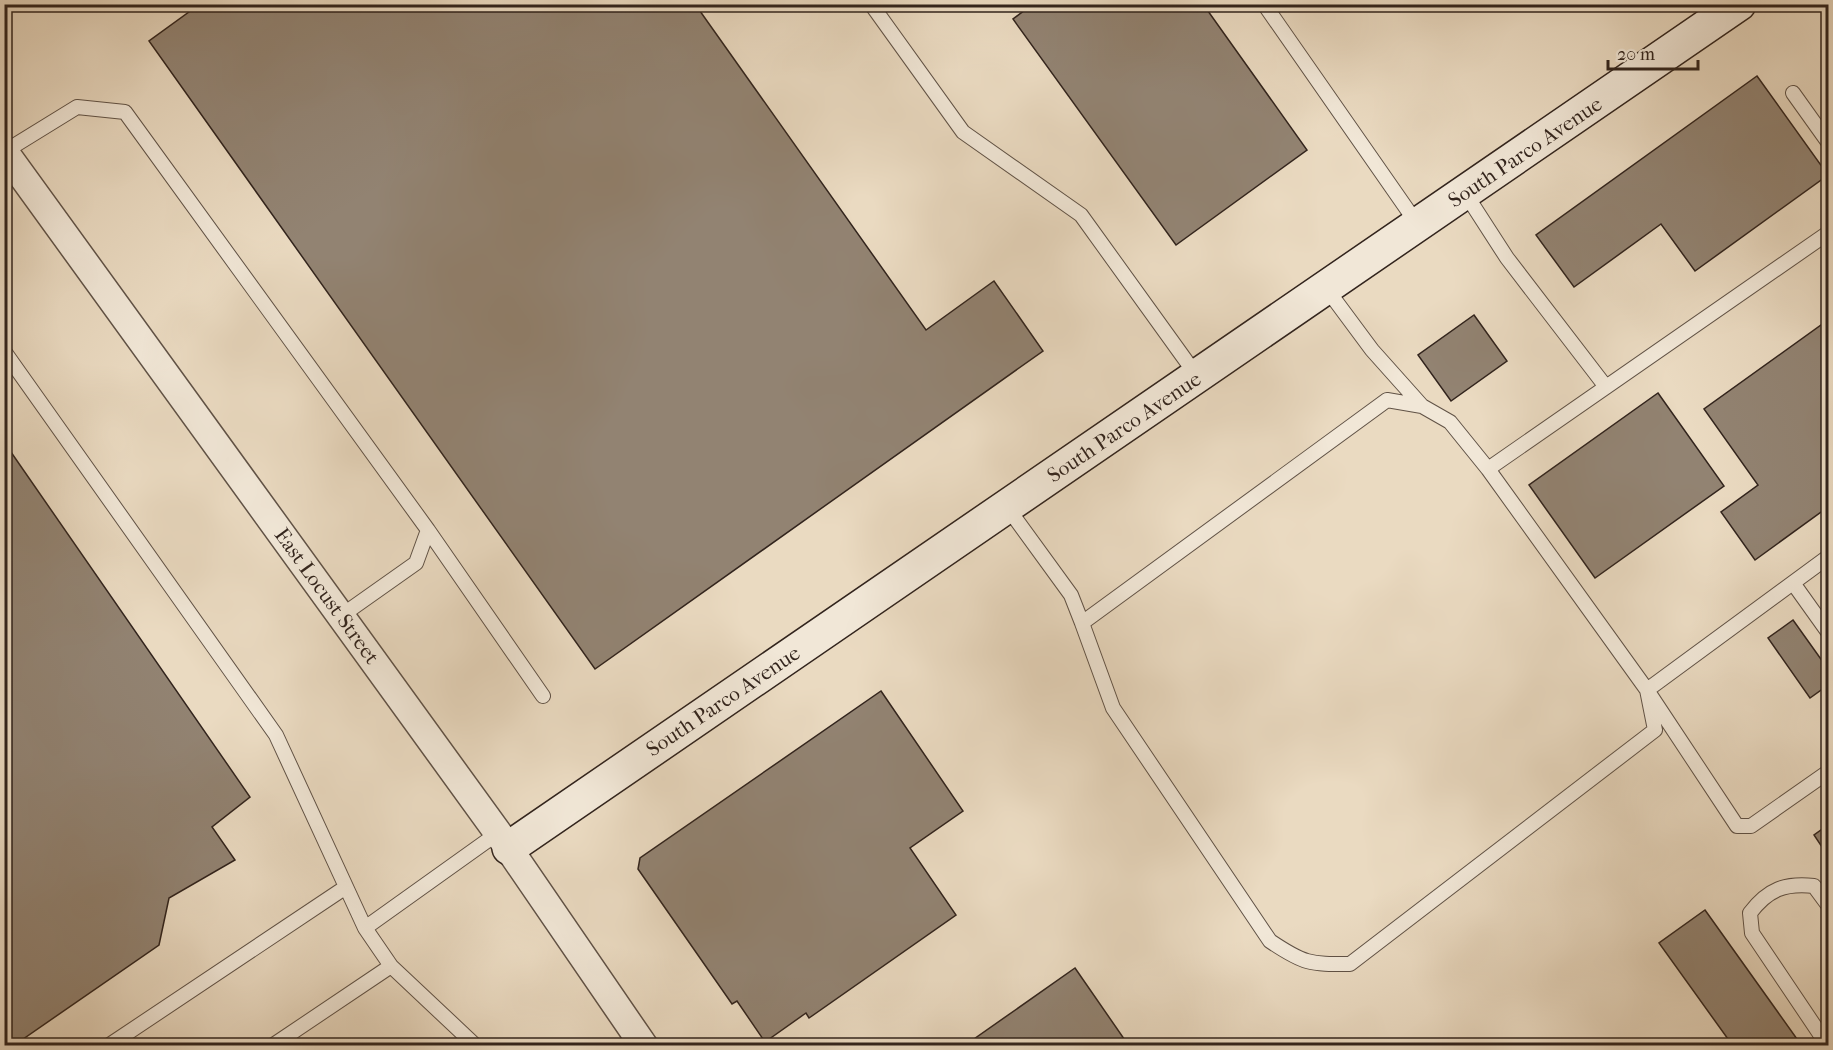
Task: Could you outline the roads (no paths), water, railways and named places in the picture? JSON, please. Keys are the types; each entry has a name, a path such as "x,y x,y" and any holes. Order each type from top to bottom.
{"street":[{"name":"South Parco Avenue","path":"503,841 1007,507 1739,4"},
{"name":"East Locust Street","path":"5,152 503,841 644,1046"}],"lane":[{"path":"871,4 963,132 1081,215 1197,376"},
{"path":"1264,4 1418,225"},
{"path":"1793,93 1828,142"},
{"path":"5,152 77,107 125,112 428,530 543,696"},
{"path":"1465,193 1507,258 1606,387"},
{"path":"1488,469 1828,233"},
{"path":"1326,288 1372,350 1422,406 1450,422 1488,469 1647,690 1737,826 1750,826 1828,772"},
{"path":"4,351 276,735 365,928 391,966 476,1046"},
{"path":"1082,623 1388,400 1422,406"},
{"path":"1007,507 1071,595 1113,708 1270,941 1299,960 1320,964 1350,964 1656,730 1647,690"},
{"path":"341,616 416,563 428,530"},
{"path":"1647,690 1828,557"},
{"path":"1793,583 1828,632"},
{"path":"365,928 503,841"},
{"path":"1828,905 1814,886 1796,884 1782,886 1750,913 1752,933 1828,1046"},
{"path":"108,1046 346,886"},
{"path":"272,1046 391,966"}]}
